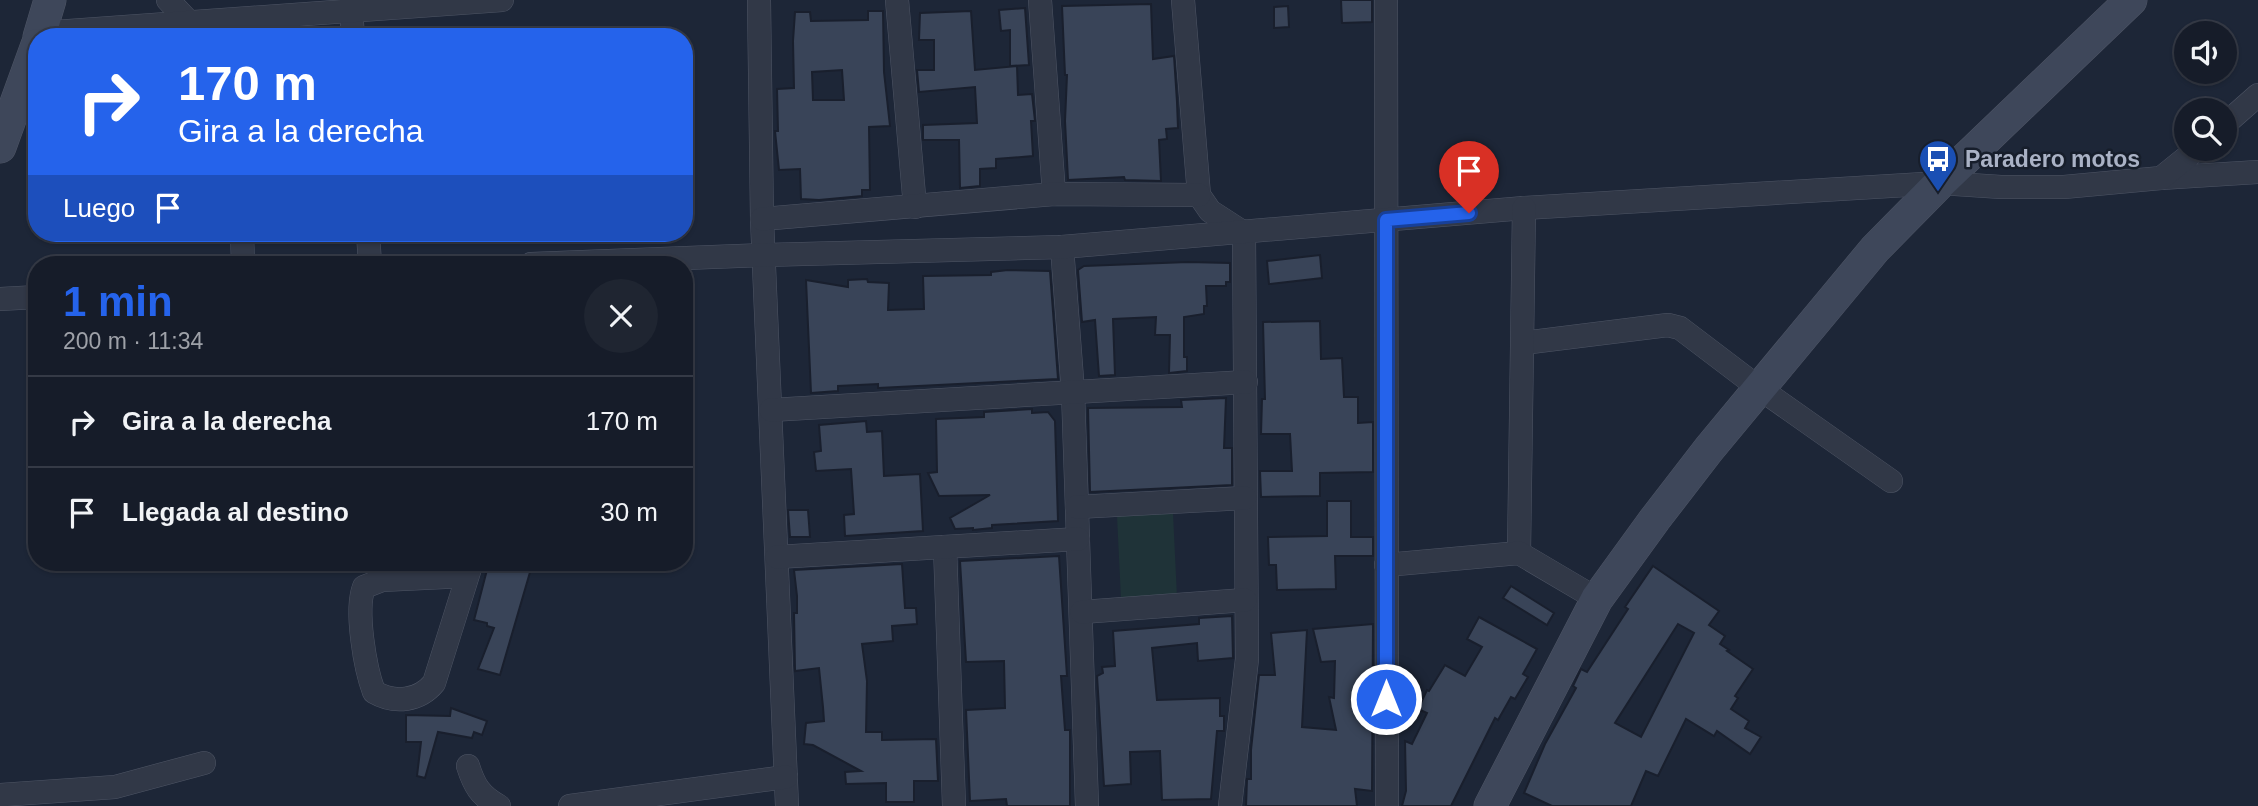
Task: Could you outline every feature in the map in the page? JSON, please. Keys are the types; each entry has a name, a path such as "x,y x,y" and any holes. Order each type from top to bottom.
{"street":[{"path":"42,28 50,0"},
{"path":"168,0 188,22"},
{"path":"132,28 188,22 236,28 351,9 502,0"},
{"path":"759,0 762,219 787,806"},
{"path":"897,0 915,207"},
{"path":"1040,0 1054,194"},
{"path":"1183,0 1199,195 1210,211 1244,233"},
{"path":"1386,0 1387,806"},
{"path":"1490,806 1598,599 1655,519 1759,388 1875,249 2130,0"},
{"path":"351,9 352,28"},
{"path":"0,147 28,69"},
{"path":"2237,114 2258,96"},
{"path":"2161,178 2182,161"},
{"path":"693,258 1062,247 1524,208 1940,183 2064,187 2258,172"},
{"path":"762,219 1054,194 1199,195"},
{"path":"1519,553 1524,208"},
{"path":"1230,806 1247,659 1244,233"},
{"path":"1062,247 1073,392 1087,806"},
{"path":"0,299 28,297"},
{"path":"1523,343 1668,325 1680,328 1759,388 1891,481"},
{"path":"771,410 1246,382"},
{"path":"1077,507 1245,498"},
{"path":"777,557 1078,539"},
{"path":"945,547 954,806"},
{"path":"1386,565 1519,553 1598,599"},
{"path":"453,571 382,580 364,587 359,600 368,676 374,692 383,697 411,699 425,695 434,683 468,571"},
{"path":"1082,612 1245,600"},
{"path":"0,794 115,788 204,763"},
{"path":"468,765 474,785 486,799 499,806"},
{"path":"570,806 786,777"}],"green space":[{"path":"1173,513 1177,597 1121,599 1117,516"}],"building":[{"path":"1341,0 1372,0 1372,22 1342,23"},
{"path":"1151,4 1153,59 1174,56 1177,102 1178,128 1166,129 1167,139 1159,140 1161,181 1125,180 1124,177 1068,180 1065,121 1067,75 1062,6"},
{"path":"1288,6 1289,27 1274,28 1274,7"},
{"path":"1025,8 1029,65 1010,66 1010,30 1001,31 999,10"},
{"path":"868,11 883,11 884,72 890,126 869,127 870,190 862,190 862,196 801,199 800,169 779,170 775,131 778,131 777,89 794,88 795,12 810,12 811,21 868,20","holes":["842,70 844,100 813,100 812,72"]},
{"path":"971,11 975,70 1017,66 1018,95 1032,94 1035,121 1031,121 1033,156 996,159 996,168 980,169 980,186 960,188 959,140 923,140 923,125 977,123 975,87 919,92 917,70 934,70 934,40 919,40 920,13"},
{"path":"1320,255 1322,278 1269,284 1267,261"},
{"path":"1230,263 1230,282 1226,282 1226,286 1206,286 1207,306 1204,306 1204,314 1184,317 1184,357 1187,357 1187,371 1169,373 1170,335 1155,335 1156,317 1113,319 1115,375 1099,376 1095,320 1082,322 1078,270 1084,266"},
{"path":"1050,271 1058,379 878,388 878,384 838,386 838,391 811,393 806,280 848,287 848,280 867,279 868,282 889,283 888,310 924,309 923,276 991,275 991,272"},
{"path":"1320,321 1321,359 1342,358 1344,397 1358,397 1358,423 1373,422 1373,472 1320,473 1320,496 1261,497 1260,471 1292,471 1290,434 1261,434 1262,399 1265,399 1263,322"},
{"path":"1226,398 1224,448 1232,448 1232,485 1090,492 1088,408 1182,407 1181,400"},
{"path":"1032,409 1032,413 1048,412 1055,421 1058,521 992,525 992,528 973,530 955,529 950,518 990,495 939,496 928,473 937,472 936,419 984,417 984,412"},
{"path":"866,421 867,432 882,431 884,476 920,474 923,531 845,536 844,515 854,514 851,469 816,471 814,452 821,451 819,425"},
{"path":"1327,501 1351,501 1351,537 1373,537 1373,556 1335,556 1336,589 1277,590 1276,565 1269,565 1268,537 1327,536"},
{"path":"788,510 808,510 810,537 790,537"},
{"path":"1059,556 1067,676 1061,676 1065,730 1070,730 1070,806 1007,806 1006,799 970,801 966,710 1005,708 1004,661 966,662 960,561"},
{"path":"902,564 905,608 916,608 917,624 892,626 893,641 862,644 867,681 866,732 882,732 882,740 936,739 938,781 914,781 914,802 886,802 886,783 846,784 845,772 861,771 813,745 804,744 806,723 824,721 819,668 795,671 794,613 797,613 797,596 794,570"},
{"path":"1653,566 1719,611 1709,625 1725,636 1720,644 1753,669 1735,696 1738,698 1731,709 1749,721 1745,728 1761,737 1750,754 1717,731 1714,736 1686,719 1658,776 1646,771 1631,806 1552,806 1524,793 1545,744 1576,688 1573,686 1581,669 1587,672 1628,609 1625,607","holes":["1678,624 1694,633 1641,737 1615,723"]},
{"path":"487,571 530,571 500,675 478,669 494,628 474,620"},
{"path":"1511,586 1554,613 1547,625 1503,598"},
{"path":"1232,616 1233,658 1198,661 1197,643 1152,648 1157,700 1220,698 1220,716 1224,716 1224,731 1217,731 1211,799 1162,800 1160,751 1130,752 1131,784 1104,786 1097,676 1103,673 1102,667 1115,666 1113,631 1199,624 1199,618"},
{"path":"1479,617 1537,649 1523,674 1528,677 1515,699 1511,697 1498,720 1495,718 1451,806 1402,806 1406,791 1405,741 1412,744 1427,713 1418,709 1427,690 1429,691 1445,665 1465,676 1482,647 1467,639"},
{"path":"1373,624 1372,791 1355,789 1357,806 1246,806 1247,779 1251,779 1251,750 1259,675 1275,675 1271,633 1307,630 1302,727 1336,730 1329,697 1334,698 1335,661 1321,662 1313,629"},
{"path":"451,708 487,721 482,735 474,732 472,738 438,732 425,778 417,776 421,742 406,742 406,715 450,716"}],"place":[{"name":"Paradero motos","path":"1938,193"}],"route":[{"path":"1386,699 1386,220 1469,213"}]}
